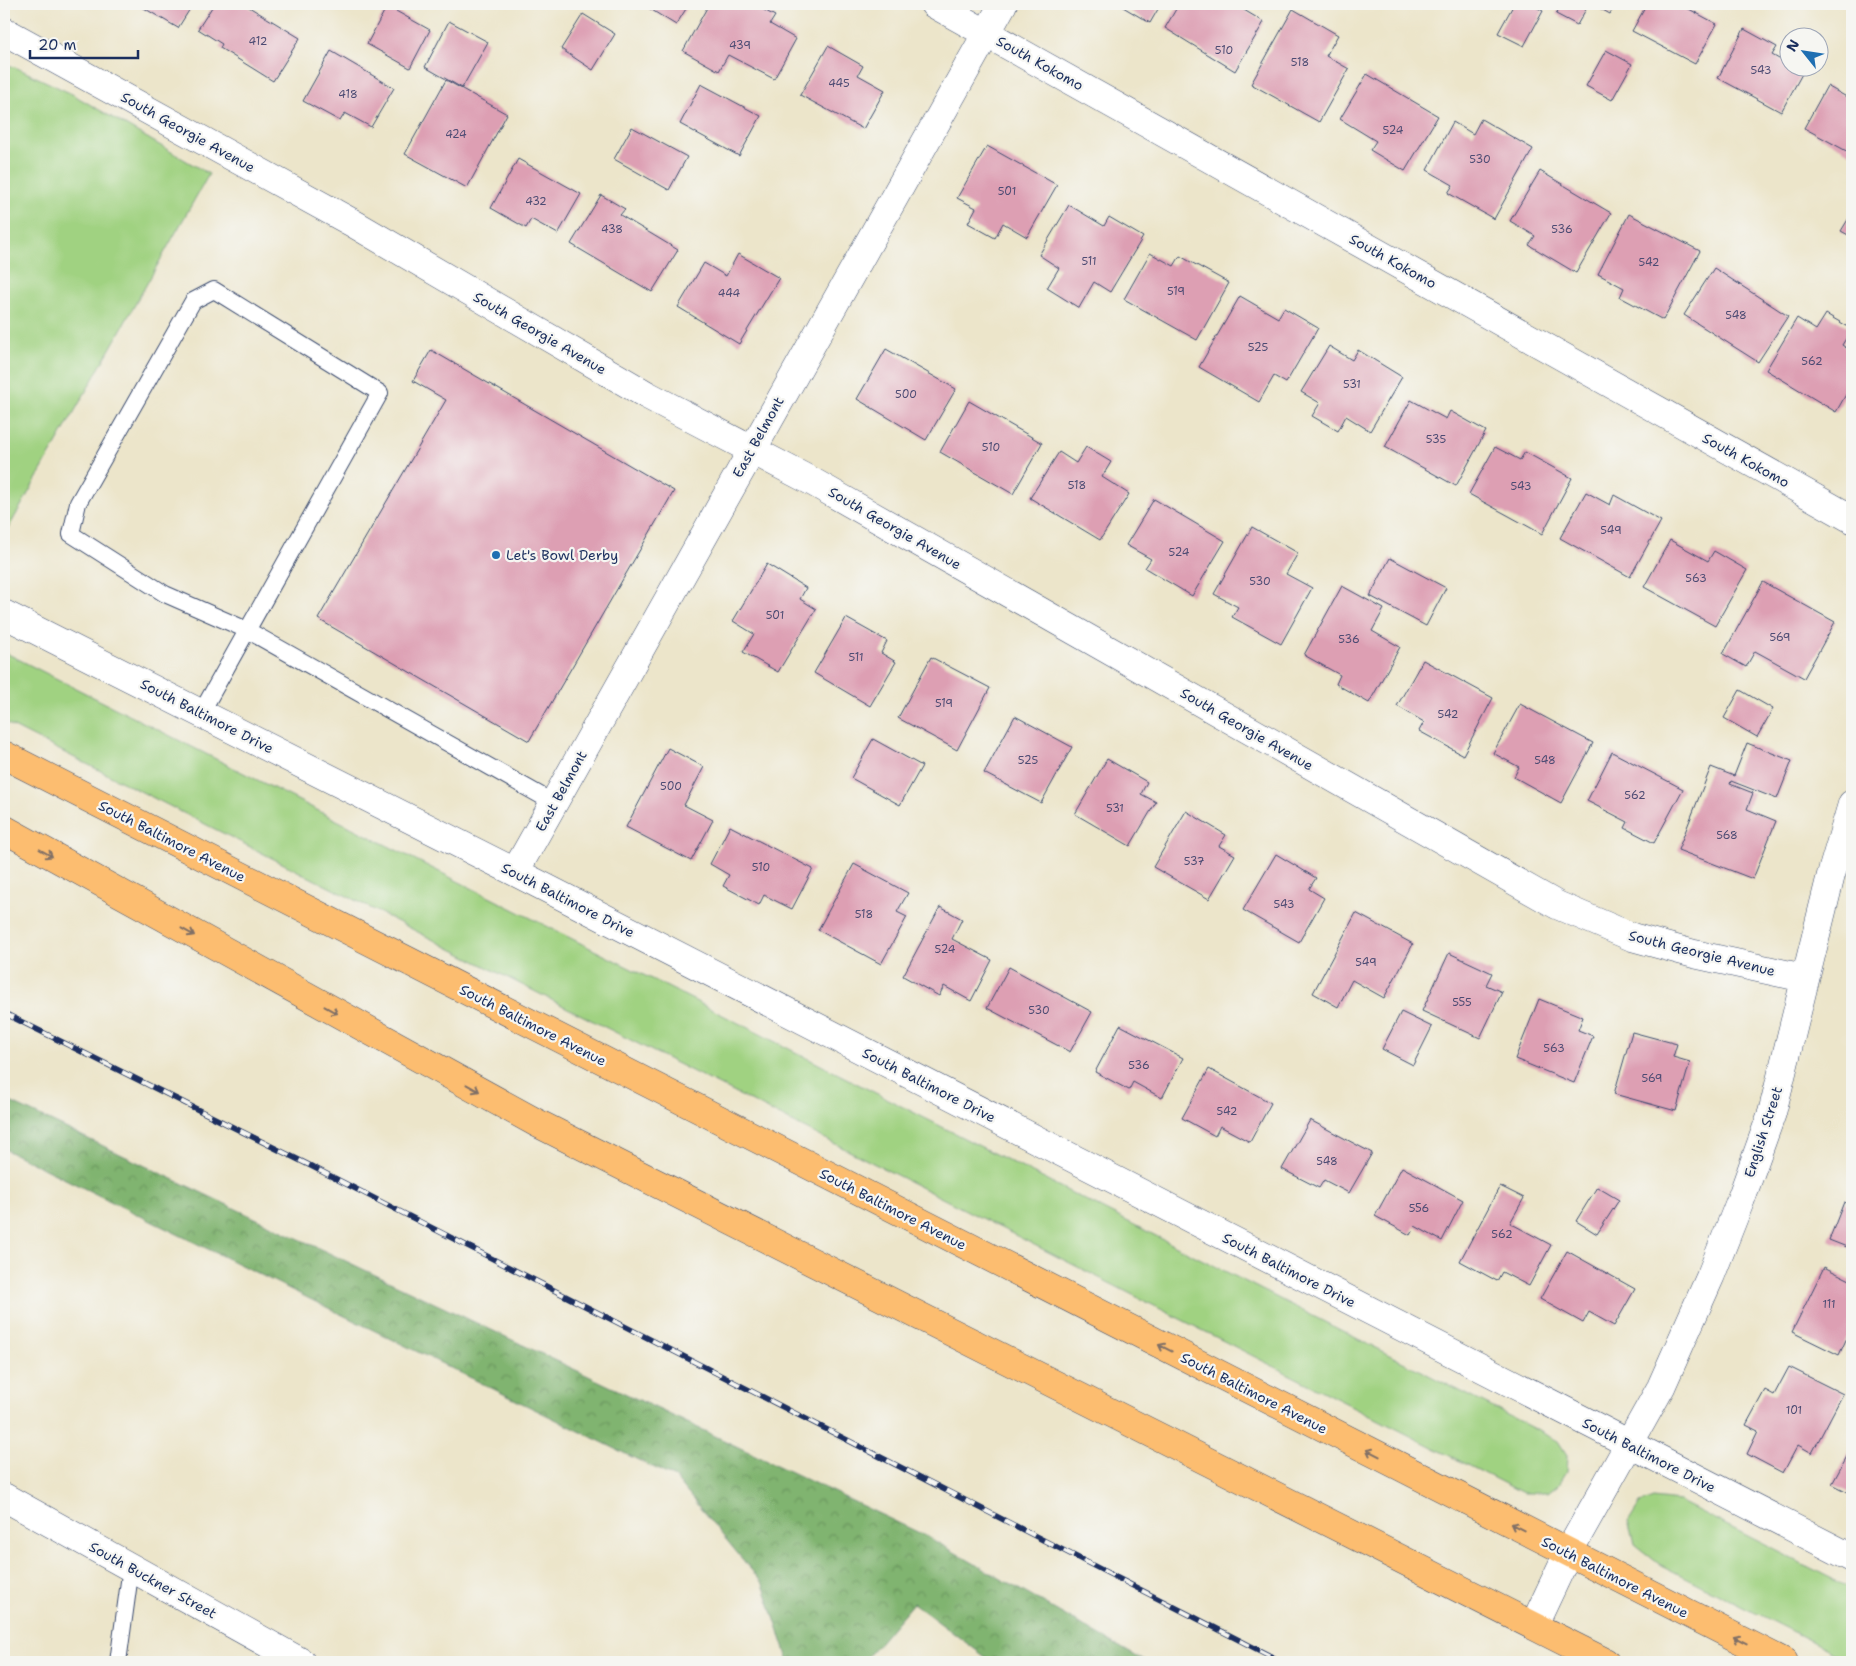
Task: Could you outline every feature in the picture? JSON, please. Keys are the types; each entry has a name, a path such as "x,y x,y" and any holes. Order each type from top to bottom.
{"main road":[{"name":"South Baltimore Avenue","path":"4,755 1784,1662"},
{"path":"4,829 537,1123 1606,1662"}],"street":[{"name":"South Kokomo","path":"934,4 1852,519"},
{"name":"East Belmont","path":"515,872 1003,4"},
{"name":"South Georgie Avenue","path":"4,31 351,222 648,395 838,496 1557,905 1632,937 1694,954 1804,978"},
{"name":"South Baltimore Drive","path":"4,614 515,872 1852,1558"},
{"name":"English Street","path":"1534,1625 1568,1553 1661,1387 1712,1275 1772,1112 1804,978 1852,804"},
{"name":"South Buckner Street","path":"4,1497 301,1662"}],"lane":[{"path":"201,713 247,630 380,393 214,290 193,301 78,503 71,534 165,594 247,630 554,803"},
{"path":"118,1662 130,1568"}],"green space":[{"path":"4,64 15,67 72,94 209,174 4,536"},
{"path":"4,652 705,1006 1558,1441 1567,1455 1566,1472 1558,1485 1548,1493 1523,1493 4,722"},
{"path":"4,1099 928,1537 1146,1662 992,1662 913,1603 863,1662 789,1662 763,1584 675,1478 4,1149"},
{"path":"1653,1498 1679,1501 1852,1589 1852,1662 1659,1564 1634,1544 1628,1522 1640,1503"}],"building":[{"path":"137,4 193,4 178,28"},
{"path":"214,4 244,4 300,38 273,81 220,48 222,44 198,29"},
{"path":"642,4 689,4 676,25"},
{"path":"709,4 753,4 775,16 770,24 796,39 774,79 728,55 719,71 683,51"},
{"path":"1118,4 1161,4 1150,23"},
{"path":"1179,4 1234,4 1264,22 1235,71 1165,28"},
{"path":"1514,4 1531,4 1543,11 1524,46 1498,33"},
{"path":"1562,4 1589,4 1577,25 1556,14"},
{"path":"1592,4 1615,4 1610,14"},
{"path":"1647,4 1689,4 1687,8 1717,24 1695,64 1632,31"},
{"path":"387,6 430,30 410,68 367,44"},
{"path":"1293,9 1338,35 1326,56 1349,69 1319,122 1251,84"},
{"path":"583,14 615,34 593,70 561,49"},
{"path":"449,21 488,42 462,88 425,67"},
{"path":"1744,29 1777,47 1772,55 1778,58 1778,78 1800,78 1781,112 1718,78"},
{"path":"828,46 863,66 858,75 885,90 863,129 800,95"},
{"path":"1606,50 1632,64 1612,100 1586,86"},
{"path":"331,51 394,88 371,127 345,113 340,121 303,101"},
{"path":"1367,74 1438,116 1405,171 1370,150 1376,141 1340,119"},
{"path":"446,80 507,114 467,188 405,154"},
{"path":"701,84 761,116 739,156 680,124"},
{"path":"1827,86 1852,100 1852,154 1804,128"},
{"path":"1481,119 1533,149 1494,219 1448,193 1453,185 1427,170 1453,122 1473,134"},
{"path":"632,127 687,157 669,190 614,159"},
{"path":"987,146 1057,185 1027,237 1003,223 995,238 968,223 976,208 957,198"},
{"path":"518,159 581,194 558,234 531,219 526,228 491,208"},
{"path":"1540,171 1611,213 1576,273 1529,245 1535,236 1510,221"},
{"path":"601,195 625,209 620,215 678,250 652,292 571,244"},
{"path":"1069,205 1104,226 1109,217 1143,237 1110,292 1094,282 1079,308 1047,288 1059,268 1039,255"},
{"path":"1852,213 1852,237 1841,231"},
{"path":"1629,214 1700,251 1663,320 1620,297 1624,288 1598,274"},
{"path":"1150,253 1174,266 1180,256 1229,283 1197,340 1124,299"},
{"path":"738,254 779,278 739,344 678,307 704,263 726,276"},
{"path":"1714,268 1788,316 1758,362 1684,315"},
{"path":"1240,296 1278,318 1284,308 1318,328 1286,383 1274,376 1259,402 1199,367"},
{"path":"1826,314 1852,329 1842,345 1852,352 1852,384 1836,412 1766,370 1797,318 1816,330"},
{"path":"1329,346 1352,360 1358,350 1402,377 1370,431 1346,416 1338,431 1312,416 1320,403 1301,392"},
{"path":"886,349 956,389 926,440 857,399"},
{"name":"Let's Bowl Derby","path":"431,350 674,491 529,741 318,619 446,400 413,381"},
{"path":"1411,400 1446,419 1450,411 1486,431 1456,486 1385,447"},
{"path":"969,401 1042,443 1013,494 940,452"},
{"path":"1086,447 1111,462 1102,477 1129,494 1100,540 1030,498 1059,452 1076,463"},
{"path":"1495,447 1520,460 1525,452 1572,478 1542,534 1469,494"},
{"path":"1586,492 1610,505 1614,495 1661,521 1630,577 1560,538"},
{"path":"1154,499 1225,541 1192,596 1145,568 1151,559 1126,545"},
{"path":"1252,527 1298,553 1286,574 1312,588 1281,644 1232,617 1238,607 1214,594"},
{"path":"1670,540 1708,561 1714,551 1747,570 1715,626 1644,587"},
{"path":"1390,558 1446,588 1426,626 1370,596"},
{"path":"767,564 806,588 800,599 816,609 778,672 743,652 754,634 733,621"},
{"path":"1763,582 1835,622 1804,678 1755,651 1746,667 1723,654"},
{"path":"1342,586 1384,609 1372,631 1400,647 1369,703 1336,684 1340,675 1304,655"},
{"path":"846,618 887,641 881,653 896,662 870,706 814,673"},
{"path":"931,657 990,688 957,750 898,718"},
{"path":"1423,660 1493,698 1463,755 1419,731 1424,722 1397,706"},
{"path":"1740,690 1773,709 1757,737 1724,718"},
{"path":"1520,704 1593,743 1561,803 1514,777 1519,767 1493,753"},
{"path":"1015,716 1072,747 1041,803 984,773"},
{"path":"873,739 922,766 900,805 851,778"},
{"path":"1747,743 1792,761 1777,799 1731,781 1730,784 1753,793 1747,809 1776,821 1753,879 1678,850 1711,767 1734,776"},
{"path":"668,748 704,767 684,805 713,820 691,861 626,827"},
{"path":"1612,752 1683,789 1654,843 1625,828 1628,822 1587,801"},
{"path":"1107,759 1147,782 1141,794 1156,802 1130,846 1075,814"},
{"path":"1186,811 1226,835 1219,846 1235,855 1209,899 1153,867"},
{"path":"730,826 813,869 792,909 764,895 759,905 723,886 729,875 710,864"},
{"path":"1276,854 1316,878 1309,889 1324,898 1299,942 1243,910"},
{"path":"854,864 908,893 897,912 907,917 881,964 818,930"},
{"path":"940,907 962,919 952,939 992,960 971,1001 944,986 939,996 903,976"},
{"path":"1356,913 1413,944 1384,998 1352,980 1338,1007 1313,993"},
{"path":"1449,953 1492,973 1486,985 1502,992 1480,1038 1422,1011"},
{"path":"1009,967 1092,1012 1070,1052 987,1008"},
{"path":"1539,999 1583,1017 1578,1030 1593,1036 1574,1083 1515,1059"},
{"path":"1401,1012 1432,1027 1413,1065 1382,1049"},
{"path":"1120,1025 1183,1058 1162,1098 1133,1082 1129,1090 1095,1072"},
{"path":"1632,1032 1677,1044 1673,1057 1690,1062 1676,1111 1614,1094"},
{"path":"1209,1069 1271,1103 1250,1142 1220,1126 1215,1136 1182,1118"},
{"path":"1310,1120 1372,1153 1349,1193 1324,1180 1319,1188 1282,1169"},
{"path":"1402,1167 1463,1200 1442,1241 1415,1226 1410,1235 1375,1216"},
{"path":"1500,1186 1524,1198 1510,1223 1551,1245 1529,1286 1502,1272 1497,1281 1460,1261"},
{"path":"1597,1187 1619,1200 1597,1234 1576,1221"},
{"path":"1844,1202 1852,1205 1852,1249 1829,1240"},
{"path":"1567,1251 1635,1289 1614,1326 1589,1312 1583,1323 1540,1299"},
{"path":"1824,1267 1852,1281 1852,1327 1839,1355 1792,1332"},
{"path":"1789,1367 1843,1394 1812,1453 1798,1445 1783,1473 1747,1454 1758,1431 1746,1425 1765,1390 1774,1395"},
{"path":"1852,1447 1852,1494 1832,1484"}],"railway":[{"path":"4,1013 309,1165 1282,1662"}],"place":[{"name":"Let's Bowl Derby","path":"496,555"}]}
